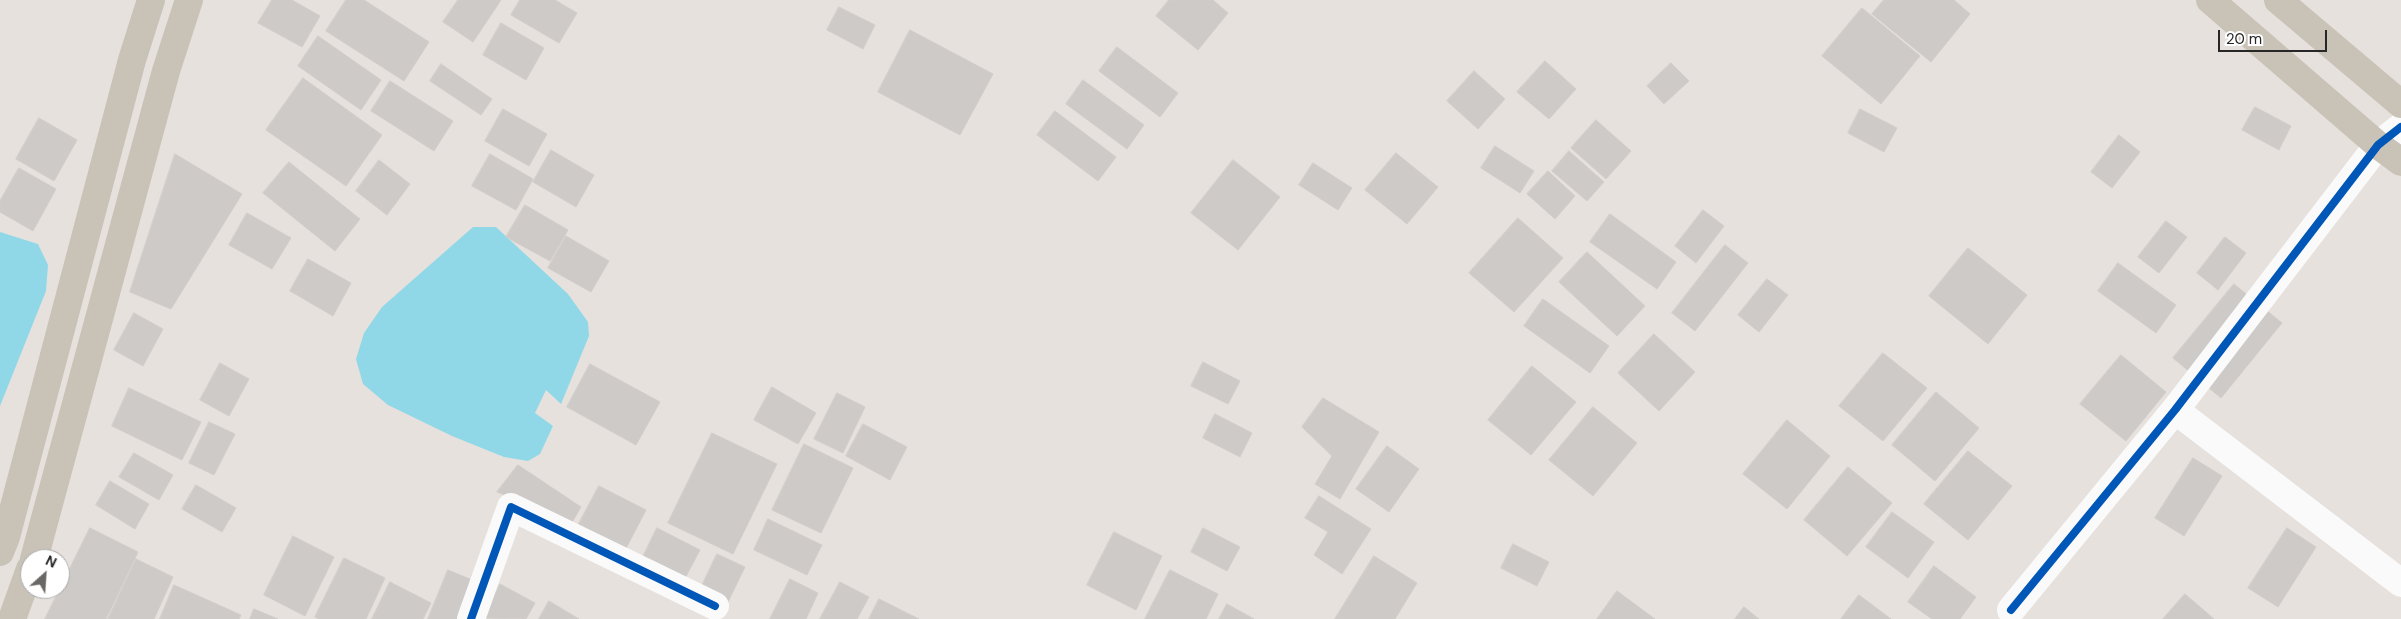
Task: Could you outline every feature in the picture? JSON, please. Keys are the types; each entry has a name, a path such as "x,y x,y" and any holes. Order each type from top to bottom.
{"main road":[{"path":"0,552 11,518 132,60 151,0"},
{"path":"37,549 166,71 189,0"},
{"path":"2210,0 2378,145 2401,162"},
{"path":"2278,0 2401,104"},
{"path":"12,619 20,597"}],"street":[{"path":"2011,610 2175,410 2378,145 2401,126"},
{"path":"2175,410 2401,583"},
{"path":"471,619 511,507 714,606"}],"water":[{"path":"473,227 496,227 568,294 588,322 589,336 561,404 546,390 535,413 553,426 540,454 528,461 504,457 452,436 388,405 363,384 356,359 364,333 382,307"},
{"path":"0,232 38,244 48,265 46,291 0,406"}],"building":[{"path":"272,0 292,0 320,16 302,47 258,23"},
{"path":"346,0 364,0 429,42 404,81 326,31"},
{"path":"458,0 501,0 473,42 443,22"},
{"path":"520,0 555,0 577,13 559,43 511,15"},
{"path":"1169,0 1213,0 1228,13 1198,50 1156,16"},
{"path":"1884,0 1954,0 1970,14 1931,62 1872,14"},
{"path":"839,7 875,25 863,49 827,30"},
{"path":"1862,8 1920,56 1881,104 1822,56"},
{"path":"501,23 544,48 526,80 483,55"},
{"path":"910,30 993,74 960,135 878,92"},
{"path":"318,36 381,80 361,110 298,66"},
{"path":"1117,47 1178,93 1160,117 1099,71"},
{"path":"1545,61 1576,89 1549,119 1517,92"},
{"path":"1671,63 1689,81 1664,104 1647,86"},
{"path":"441,64 492,99 481,115 430,81"},
{"path":"1474,71 1505,99 1478,129 1447,101"},
{"path":"303,78 382,135 346,186 266,130"},
{"path":"1083,80 1144,125 1127,149 1066,104"},
{"path":"390,81 453,121 434,151 371,111"},
{"path":"2255,107 2291,126 2279,150 2242,130"},
{"path":"503,109 547,134 529,166 485,141"},
{"path":"1860,109 1897,128 1884,152 1848,133"},
{"path":"1055,111 1116,157 1098,181 1037,135"},
{"path":"39,118 77,140 54,181 16,159"},
{"path":"1596,120 1631,151 1606,179 1571,148"},
{"path":"2119,135 2140,152 2112,188 2091,172"},
{"path":"1495,146 1534,171 1520,193 1481,168"},
{"path":"551,150 594,175 576,207 533,182"},
{"path":"1569,151 1604,182 1587,201 1552,171"},
{"path":"1396,153 1438,187 1407,224 1365,190"},
{"path":"175,154 242,194 171,309 130,292"},
{"path":"490,154 533,179 516,210 472,186"},
{"path":"379,160 410,184 387,215 356,191"},
{"path":"1233,160 1280,197 1238,250 1191,213"},
{"path":"289,162 360,219 335,251 263,193"},
{"path":"1313,163 1352,188 1338,210 1299,185"},
{"path":"19,168 56,189 33,231 0,212 0,201"},
{"path":"1548,171 1575,196 1555,219 1527,194"},
{"path":"525,205 568,230 550,261 506,237"},
{"path":"1703,210 1724,226 1696,263 1675,246"},
{"path":"247,213 291,238 272,269 229,245"},
{"path":"1610,214 1676,262 1657,289 1590,242"},
{"path":"1518,218 1563,258 1514,312 1469,273"},
{"path":"2166,221 2187,237 2159,273 2138,257"},
{"path":"566,236 609,261 591,292 548,268"},
{"path":"2225,237 2246,253 2218,290 2197,273"},
{"path":"1725,245 1748,263 1695,331 1672,313"},
{"path":"1968,248 2027,295 1988,344 1929,296"},
{"path":"1587,252 1645,306 1617,336 1559,282"},
{"path":"308,259 351,283 333,316 290,291"},
{"path":"2118,263 2176,305 2156,333 2098,291"},
{"path":"1767,279 1788,295 1759,332 1738,315"},
{"path":"2234,284 2282,323 2221,398 2173,358"},
{"path":"1543,299 1609,346 1590,373 1524,326"},
{"path":"134,313 163,329 143,366 114,350"},
{"path":"1654,334 1695,372 1659,411 1618,373"},
{"path":"1883,353 1927,388 1883,441 1839,406"},
{"path":"2121,355 2166,392 2126,441 2080,404"},
{"path":"1203,362 1240,381 1228,404 1191,386"},
{"path":"220,363 249,379 229,416 200,400"},
{"path":"590,364 660,402 636,445 567,407"},
{"path":"1532,366 1576,402 1531,455 1488,420"},
{"path":"772,387 816,413 798,444 754,420"},
{"path":"129,388 201,422 182,460 112,426"},
{"path":"1936,392 1979,428 1935,481 1892,445"},
{"path":"837,393 865,407 843,453 814,439"},
{"path":"1323,398 1379,432 1340,499 1315,484 1332,456 1302,427"},
{"path":"1593,407 1637,443 1593,496 1549,460"},
{"path":"1215,414 1252,433 1240,457 1203,438"},
{"path":"1787,420 1830,456 1787,509 1743,474"},
{"path":"209,422 235,434 214,475 189,463"},
{"path":"863,424 907,447 890,480 846,456"},
{"path":"712,433 777,464 733,554 668,523"},
{"path":"804,444 853,468 821,533 772,510"},
{"path":"1387,446 1419,469 1389,512 1356,489"},
{"path":"1968,451 2012,486 1968,540 1924,504"},
{"path":"134,453 173,475 159,500 119,477"},
{"path":"2193,458 2222,476 2184,536 2155,518"},
{"path":"518,465 581,507 570,526 527,503 497,492"},
{"path":"1848,467 1892,503 1847,556 1804,520"},
{"path":"110,481 149,504 135,529 96,505"},
{"path":"196,485 236,508 222,532 182,509"},
{"path":"599,486 646,510 622,556 575,531"},
{"path":"1319,496 1371,529 1342,574 1314,555 1328,532 1305,518"},
{"path":"1892,512 1934,542 1908,578 1866,547"},
{"path":"768,519 822,545 807,575 754,550"},
{"path":"90,528 138,552 106,619 45,619 55,599 70,599 70,568"},
{"path":"657,528 700,550 683,582 641,561"},
{"path":"1203,528 1240,547 1227,571 1191,552"},
{"path":"2287,528 2316,547 2278,607 2248,588"},
{"path":"1114,532 1162,556 1136,610 1087,585"},
{"path":"293,536 334,557 305,616 264,595"},
{"path":"1513,544 1549,562 1537,586 1501,568"},
{"path":"717,554 745,567 726,606 699,592"},
{"path":"1374,556 1417,583 1395,619 1335,619"},
{"path":"344,558 385,578 366,619 319,619 315,617"},
{"path":"136,559 173,577 154,619 108,619"},
{"path":"1934,566 1976,597 1960,619 1932,619 1908,602"},
{"path":"448,570 477,582 462,619 428,619"},
{"path":"1170,570 1218,594 1206,619 1145,619"},
{"path":"790,579 818,593 806,619 770,619"},
{"path":"390,582 431,603 423,619 372,619"},
{"path":"840,582 869,597 857,619 820,619"},
{"path":"500,584 535,603 526,619 483,618"},
{"path":"174,585 241,615 239,619 160,619"},
{"path":"1617,591 1655,619 1597,619"},
{"path":"2185,594 2214,619 2163,619"},
{"path":"1859,595 1891,619 1841,619"},
{"path":"879,599 919,619 869,619"},
{"path":"549,601 579,619 539,619"},
{"path":"1227,604 1254,619 1219,619"},
{"path":"1744,607 1759,619 1735,619"},
{"path":"254,609 278,619 250,619"}],"cycle path":[{"path":"2011,610 2175,410 2378,145 2401,127"},
{"path":"471,619 511,507 715,606"}]}
